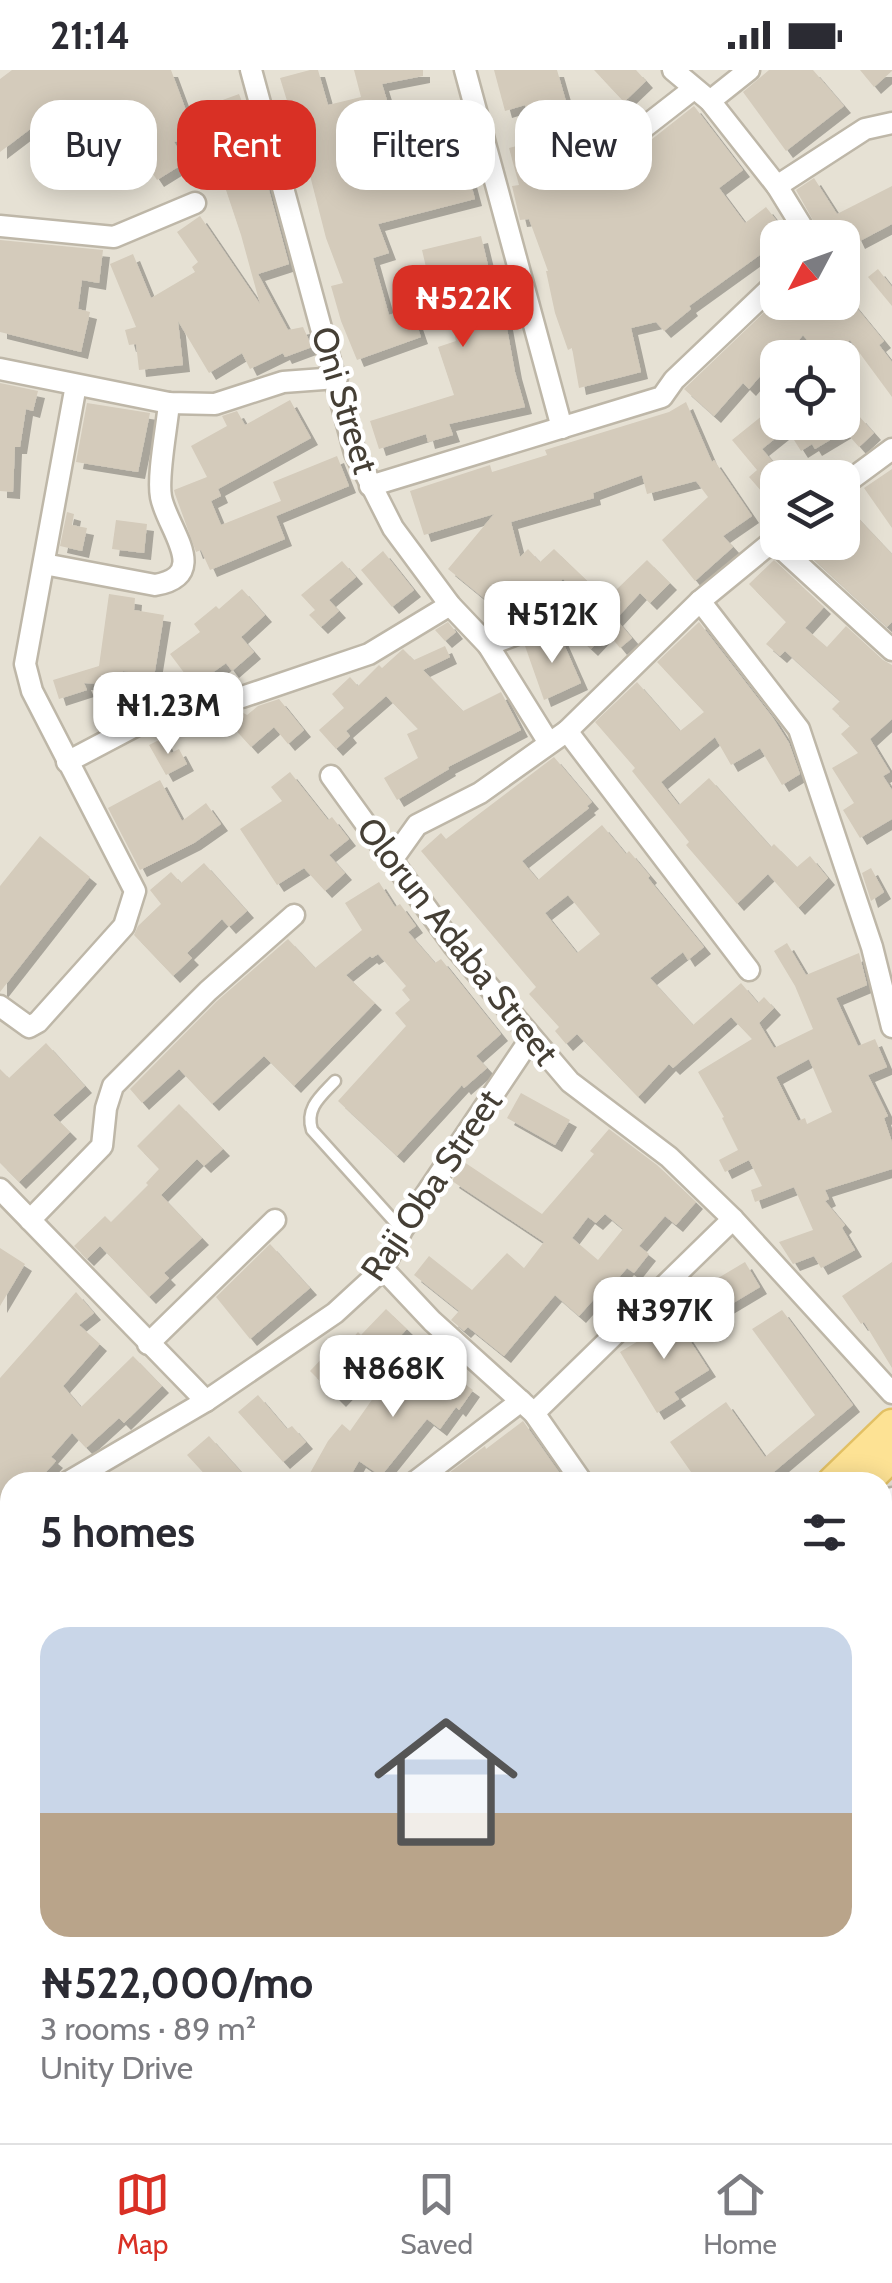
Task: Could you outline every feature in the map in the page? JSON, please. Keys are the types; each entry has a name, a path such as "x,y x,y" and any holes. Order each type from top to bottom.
{"main road":[{"path":"843,1472 892,1425"}],"street":[{"name":"Oni Street","path":"252,70 355,453 393,528 450,605 488,644 549,743"},
{"path":"465,70 562,428"},
{"path":"673,70 701,95 778,186 798,220"},
{"path":"652,126 749,70"},
{"path":"778,186 865,129 892,124"},
{"path":"0,226 114,238 196,202"},
{"path":"370,486 662,397 674,380 760,298"},
{"path":"0,369 168,403 215,404 283,382 337,378"},
{"path":"0,1006 29,1027 38,1022 124,926 134,891 32,691 25,664 76,385"},
{"path":"44,564 155,585 168,583 180,574 185,558 161,496 168,403"},
{"path":"860,473 892,449"},
{"path":"392,860 417,826 480,793 567,731 700,601 760,551"},
{"path":"797,560 892,650"},
{"path":"700,601 799,729 872,947 892,1027"},
{"path":"242,696 369,654 450,605"},
{"path":"488,644 578,611"},
{"path":"68,762 162,712"},
{"path":"567,731 749,970"},
{"name":"Olorun Adaba Street","path":"330,776 454,946 570,1082 670,1157 733,1219 892,1393"},
{"path":"30,1220 102,1146 113,1086 208,991 294,915"},
{"name":"Raji Oba Street","path":"92,1472 206,1401 335,1313 382,1269 402,1230 531,1038"},
{"path":"0,1190 206,1401"},
{"path":"431,1472 527,1407 733,1219"},
{"path":"148,1344 274,1220"},
{"path":"382,1269 527,1407 575,1472"}],"lane":[{"path":"336,1081 315,1102 309,1120 312,1130 402,1230"}],"shaded area":[{"path":"0,70 892,70 892,1472 0,1472"}],"building":[{"path":"12,70 171,70 182,100 177,100 177,168 157,180 157,100 30,100 30,129 0,152 0,79"},
{"path":"318,70 328,105 336,103 336,190 473,190 475,199 378,224 389,253 373,258 389,315 411,308 421,337 357,360 331,286 343,283 314,190 316,100 287,100 280,78"},
{"path":"354,70 423,70 423,76 382,84 387,100 349,100 361,97"},
{"path":"494,70 557,70 566,100 515,100 515,108 505,111"},
{"path":"594,70 636,70 646,81 622,100"},
{"path":"769,70 813,70 844,106 786,151 743,92"},
{"path":"860,70 892,70 892,71 874,87"},
{"path":"694,106 743,170 719,188 745,223 766,207 776,220 760,220 760,255 689,306 691,309 664,331 656,322 631,328 641,372 579,388 572,348 568,350 555,313 548,271 529,219 520,220 512,186 515,190 652,190 652,139"},
{"path":"515,146 515,170 509,148"},
{"path":"814,178 837,214 892,186 892,224 860,241 860,220 813,220 796,190"},
{"path":"226,190 269,190 289,264 258,274 288,330 303,327 312,347 285,357 283,353 250,369 242,353 209,373 178,321 183,365 139,370 136,344 129,345 125,330 136,327 110,264 133,254 151,298 195,272 192,267 198,262 177,232 200,216 260,304"},
{"path":"481,236 493,286 499,285 525,407 449,424 453,435 428,442 426,434 379,449 370,421 454,395 438,347 456,341 443,286 431,289 422,250"},
{"path":"0,240 103,250 99,283 82,280 78,309 90,312 81,352 0,332"},
{"path":"878,269 892,287 892,306 868,277"},
{"path":"860,312 884,341 879,345 892,362 892,397 860,354 860,340 807,340 803,335 799,340 760,340 760,376 749,389 743,383 714,416 684,389 760,316 760,320 860,320"},
{"path":"0,383 38,391 33,411 26,409 20,447 15,447 13,492 0,491"},
{"path":"290,400 311,438 218,489 221,496 211,501 221,525 281,501 273,482 337,456 349,486 276,516 285,539 210,570 201,550 196,552 174,490 207,477 191,446 227,426 222,416 237,411 245,425"},
{"path":"686,402 712,462 752,516 723,536 733,547 695,581 662,540 708,497 696,481 647,494 642,475 593,493 594,498 511,522 520,557 528,549 540,562 554,549 604,597 647,560 670,583 650,603 640,593 616,619 632,638 620,648 607,632 591,649 574,633 589,619 593,609 563,579 541,601 520,581 497,609 448,569 494,514 424,535 410,491 490,465 492,472 547,455 545,450 669,412"},
{"path":"87,403 150,413 138,472 76,462"},
{"path":"760,417 760,440 773,440 762,449 771,460 760,460 760,490 749,477 757,470 732,440"},
{"path":"860,417 874,433 859,447 853,440 860,440"},
{"path":"794,440 830,440 815,449 812,444 801,451"},
{"path":"892,469 892,528 864,488"},
{"path":"67,512 74,514 72,525 87,528 82,551 60,546"},
{"path":"116,520 147,524 144,553 112,549"},
{"path":"860,520 892,554 892,622 887,627 814,560 860,560"},
{"path":"383,551 414,590 392,607 361,570"},
{"path":"774,560 824,607 805,628 827,647 846,626 892,665 892,719 870,739 890,772 883,776 892,790 892,819 860,838 843,810 854,803 832,768 858,753 841,734 850,726 832,709 840,701 785,651 780,656 766,644 786,622 749,584"},
{"path":"342,561 356,577 329,600 339,611 321,627 309,615 315,610 301,595"},
{"path":"242,589 265,615 241,637 254,652 232,671 226,663 194,686 170,654 200,632 194,624"},
{"path":"109,594 135,598 134,610 164,615 154,677 123,671 122,685 84,683 87,690 59,699 53,680 99,666"},
{"path":"448,622 456,632 445,641 435,630"},
{"path":"699,622 773,718 789,743 800,774 782,785 760,748 731,765 715,737 661,782 679,805 709,778 771,847 774,844 797,867 810,856 828,878 798,908 768,874 737,904 686,845 689,842 632,771 635,768 595,722 637,682 680,731 704,712 657,662"},
{"path":"559,633 581,683 544,700 525,646"},
{"path":"445,646 450,657 423,670 463,711 501,692 521,730 448,767 397,800 384,778 418,758 407,734 418,729 386,696 346,731 350,736 336,749 319,730 344,708 332,694 350,677 358,686 403,649 414,660"},
{"path":"279,699 304,730 288,744 274,727 251,747 223,716 233,707 247,715 258,706"},
{"path":"163,738 171,753 179,749 187,764 166,775 149,745"},
{"path":"554,757 592,802 522,861 538,880 602,825 650,876 704,947 688,960 683,952 650,978 693,1025 741,983 758,1003 764,997 774,1008 759,1023 774,1048 813,1029 795,986 774,951 787,943 806,975 859,953 867,985 836,998 858,1046 875,1039 887,1067 868,1075 888,1116 884,1118 892,1142 892,1169 825,1190 829,1199 825,1201 845,1225 842,1228 855,1250 821,1268 814,1256 793,1264 779,1242 813,1230 794,1187 755,1202 751,1190 762,1186 749,1160 725,1172 719,1160 738,1150 698,1072 752,1039 731,1017 673,1068 669,1064 638,1097 577,1034 566,1044 555,1031 559,1027 529,994 536,987 421,851 441,833 446,839","holes":["568,895 600,934 577,953 545,913","809,1059 832,1112 807,1124 805,1118 798,1121 776,1077"]},
{"path":"290,772 328,820 332,817 349,839 329,855 345,873 325,891 304,868 277,885 240,829 282,801 271,787"},
{"path":"160,780 182,821 206,803 221,824 194,843 140,870 108,808"},
{"path":"40,836 90,877 0,992 0,886"},
{"path":"204,863 247,911 229,927 222,919 187,953 192,958 173,976 134,935 161,904 150,890 171,872 181,883"},
{"path":"871,868 884,892 871,901 862,873"},
{"path":"379,882 395,907 400,904 416,926 408,932 435,963 441,959 501,1034 476,1056 487,1068 464,1088 462,1085 397,1156 338,1101 406,1026 395,1013 410,1000 402,990 406,986 378,954 346,975 375,1003 294,1086 264,1056 212,1104 179,1069 142,1103 130,1089 217,1001 288,939 315,968 362,930 345,903"},
{"path":"46,1043 85,1086 53,1115 70,1132 19,1182 0,1163 0,1069 9,1078"},
{"path":"521,1093 570,1120 555,1145 507,1118"},
{"path":"179,1104 223,1149 204,1166 197,1159 161,1195 202,1238 164,1273 169,1278 149,1297 100,1246 87,1259 74,1246 105,1216 111,1222 148,1185 159,1169 137,1146"},
{"path":"609,1129 657,1165 696,1202 676,1225 665,1216 639,1246 649,1254 634,1273 627,1268 599,1301 595,1298 579,1316 555,1295 504,1356 468,1327 464,1331 451,1320 459,1311 414,1275 429,1256 472,1290 507,1253 524,1268 544,1242 452,1181 464,1162 542,1214 594,1154 590,1151","holes":["605,1214 623,1229 598,1260 572,1238 588,1217 596,1223"]},
{"path":"270,1244 310,1288 250,1339 216,1297"},
{"path":"0,1248 25,1264 0,1306"},
{"path":"745,1262 760,1287 708,1318 693,1293"},
{"path":"892,1262 892,1368 864,1322 861,1324 842,1296"},
{"path":"76,1292 94,1313 79,1325 100,1344 63,1386 81,1407 133,1356 162,1386 124,1423 119,1418 86,1448 72,1433 51,1457 56,1461 46,1472 0,1472 0,1378"},
{"path":"386,1309 407,1329 339,1400 310,1371 329,1351 335,1358"},
{"path":"782,1310 853,1405 774,1472 691,1472 670,1442 726,1402 765,1457 815,1415 752,1329"},
{"path":"672,1313 709,1370 674,1392 679,1399 657,1413 620,1352 650,1334 647,1330"},
{"path":"416,1337 446,1365 443,1368 473,1390 440,1429 427,1419 384,1472 375,1472 359,1461 353,1472 311,1472 342,1424 350,1431 376,1394 397,1409 419,1379 400,1359"},
{"path":"258,1395 287,1429 292,1426 306,1442 283,1462 238,1412"},
{"path":"523,1421 559,1472 450,1472 485,1446 486,1449"},
{"path":"209,1436 241,1472 203,1472 187,1455"}]}
